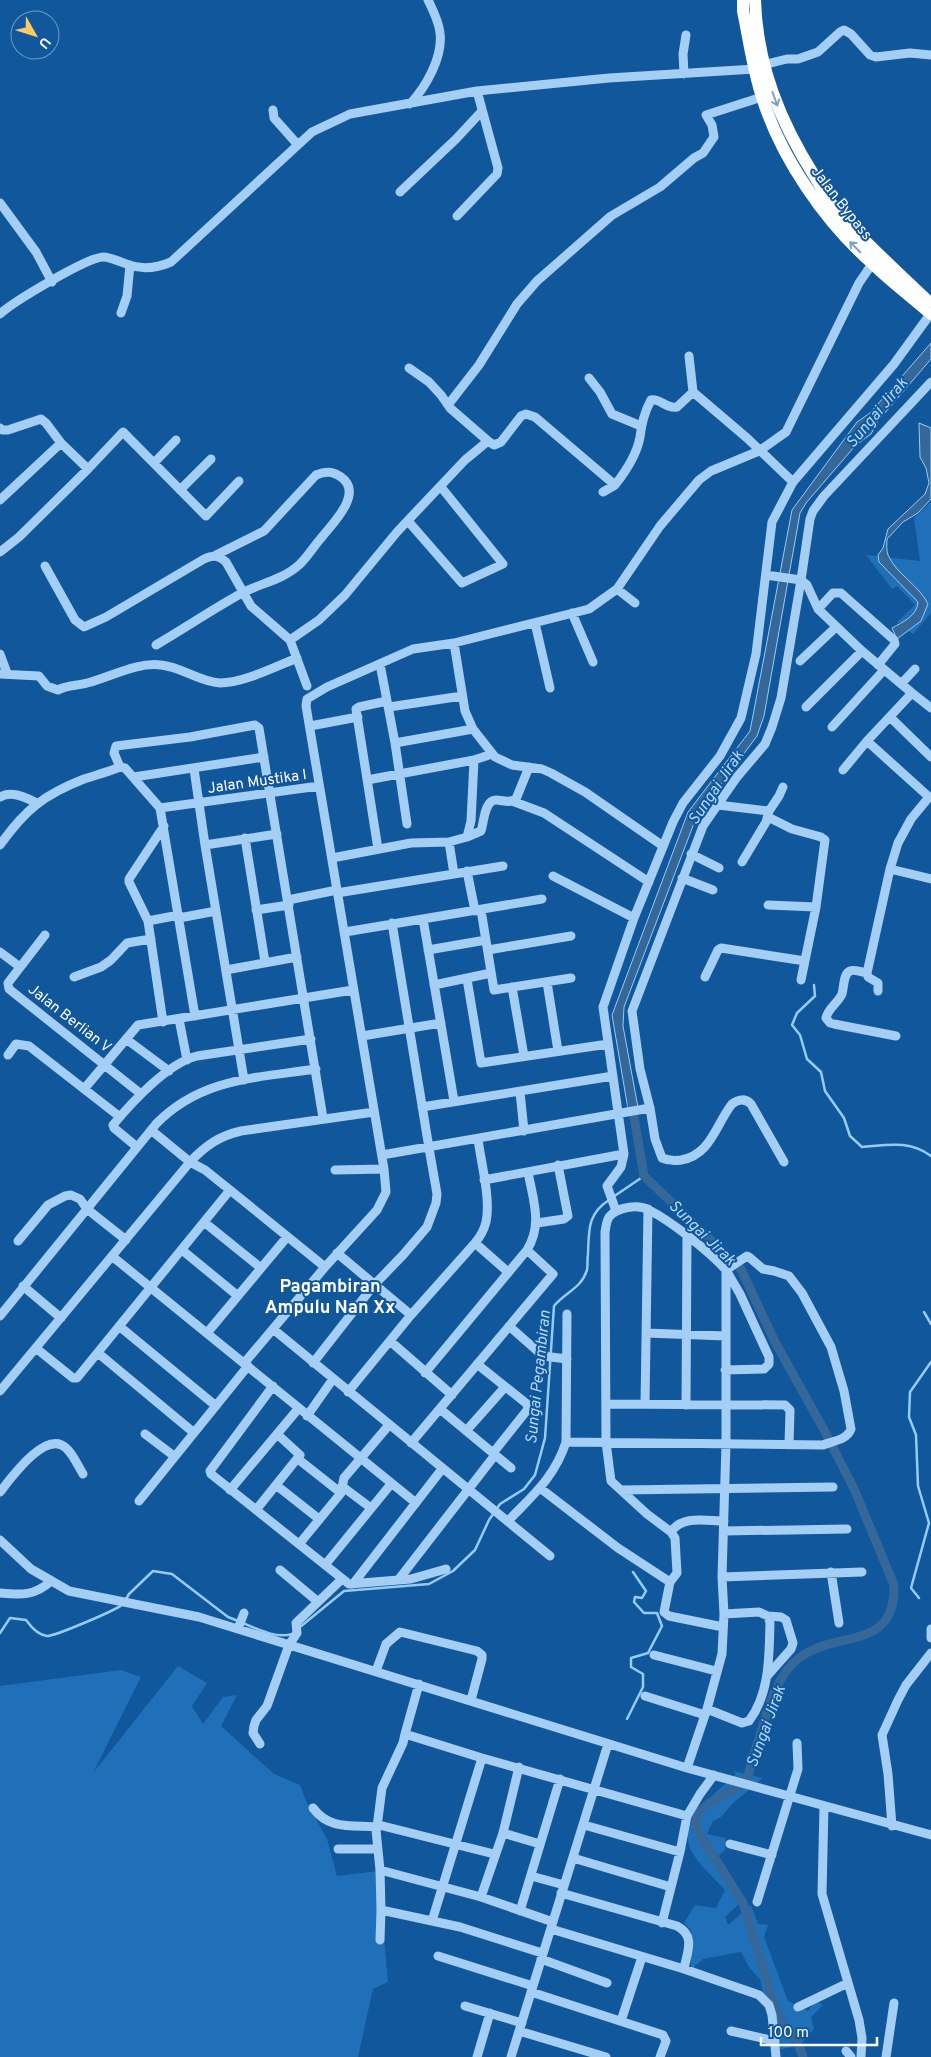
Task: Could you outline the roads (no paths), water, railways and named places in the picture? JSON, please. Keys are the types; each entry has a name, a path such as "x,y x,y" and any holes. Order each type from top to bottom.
{"highway":[{"name":"Jalan Bypass","path":"743,0 743,11 759,67 811,193 848,240 872,264 931,314"},
{"name":"Jalan Bypass","path":"755,0 762,97 779,140 794,154 840,215 931,304"}],"street":[{"path":"410,104 419,94 438,55 440,32 428,0"},
{"path":"0,314 20,298 95,258 116,260 148,268 171,262 312,132 350,114 477,91 609,78 759,67 787,59 798,59 818,52 844,30 851,34 870,55 876,57 910,53 931,55"},
{"path":"684,74 683,54 686,35"},
{"path":"458,216 497,174 498,168 477,91"},
{"path":"448,405 479,365 517,304 537,281 611,216 660,187 694,158 703,153 714,137 712,125 706,116 762,97"},
{"path":"273,110 274,118 298,145"},
{"path":"400,192 456,140 482,111"},
{"path":"0,203 36,252 52,282"},
{"path":"309,691 380,664 413,649 454,643 589,609 617,589 660,526 699,480 711,471 759,451 786,432 859,283 872,264"},
{"path":"121,313 127,296 130,265"},
{"path":"615,1209 607,1186 608,1182 621,1167 624,1154 621,1114 613,1076 603,1007 634,918 663,846 684,803 720,756 741,718 756,654 769,576 772,522 793,482 894,364 931,314"},
{"path":"689,356 693,392 793,482"},
{"path":"409,368 429,382 450,408 491,445 499,444 521,416 532,415 615,485"},
{"path":"588,378 600,392 612,414 641,426"},
{"path":"784,1162 751,1104 747,1101 736,1101 732,1104 709,1144 701,1152 686,1159 672,1161 662,1158 640,1069 632,1011 702,826 765,744 772,726 781,698 798,579 813,511 824,496 931,382"},
{"path":"603,492 615,485 633,459 640,437 644,413 652,399 672,408 681,404 693,392"},
{"path":"0,428 8,430 40,419 46,423 61,443 88,469"},
{"path":"0,552 19,537 123,432 206,516 239,482"},
{"path":"154,463 176,440"},
{"path":"290,640 319,620 345,595 408,521 465,460 488,441"},
{"path":"0,500 61,443"},
{"path":"180,490 211,459"},
{"path":"45,566 76,620 84,626 106,617 204,559 216,556 264,531 281,515 316,475 325,471 335,473 349,484 350,490 347,504 341,514 300,564 281,577 243,592 156,645"},
{"path":"408,521 462,583 503,564 441,487"},
{"path":"139,1501 216,1406 245,1364 273,1329 325,1267 377,1210 386,1192 382,1155 306,706 309,691 290,640 280,629 256,611 226,562 216,556"},
{"path":"769,576 798,579 807,585 818,609 836,627 881,668 931,708"},
{"path":"617,589 635,603"},
{"path":"818,609 832,592 841,593 894,640 895,644 881,668 832,727"},
{"path":"572,613 593,662"},
{"path":"535,623 550,688"},
{"path":"800,661 836,627"},
{"path":"454,643 466,711 473,729 492,754 505,763 551,772 585,792 663,846"},
{"path":"806,707 862,651"},
{"path":"0,654 4,674 39,676 47,686 58,690 65,686 81,685 124,670 162,665 204,680 221,683 245,678 296,658"},
{"path":"380,664 395,743 407,824"},
{"path":"901,684 915,669"},
{"path":"843,770 912,693"},
{"path":"378,849 357,708 462,696"},
{"path":"310,726 358,717"},
{"path":"891,718 931,757"},
{"path":"120,767 114,753 116,746 190,737 255,725 260,730 323,1118"},
{"path":"395,743 473,729"},
{"path":"868,741 930,796 898,843 890,869 867,973 868,977 878,983 878,991"},
{"path":"367,780 474,760 492,754"},
{"path":"134,777 264,757"},
{"path":"467,837 471,821 474,760"},
{"path":"0,845 19,819 37,803 56,791 120,767 125,768 160,808 195,1016"},
{"path":"512,801 518,796 529,767"},
{"path":"194,768 204,845 244,1080"},
{"name":"Jalan Mustika I","path":"160,808 319,786"},
{"path":"742,862 783,788"},
{"path":"1,795 18,795 37,803"},
{"path":"332,858 411,843 449,842 467,837 480,831 487,806 491,801 512,801 544,813 649,882"},
{"path":"718,805 768,814 792,829 821,837 825,840 816,907 801,980"},
{"path":"163,1022 148,922 129,879 164,826"},
{"path":"204,845 277,834"},
{"path":"245,838 265,962"},
{"path":"449,842 454,874"},
{"path":"692,854 719,868"},
{"path":"256,910 337,891 503,866"},
{"path":"890,869 931,879"},
{"path":"468,871 486,940 494,990 571,978"},
{"path":"552,876 634,918"},
{"path":"682,878 713,890"},
{"path":"345,932 542,899"},
{"path":"768,905 816,907"},
{"path":"148,922 216,911"},
{"path":"422,919 454,1101"},
{"path":"313,1363 374,1285 404,1255 427,1227 433,1214 436,1194 392,923"},
{"name":"Jalan Berlian V","path":"45,936 20,967 4,981 9,989 105,1063 141,1094"},
{"path":"488,950 571,936"},
{"path":"74,977 101,967 111,960 127,942 150,939"},
{"path":"428,950 486,940"},
{"path":"705,977 718,950 721,948 805,961"},
{"path":"0,952 20,967"},
{"path":"226,970 297,957"},
{"path":"867,973 849,972 839,999 828,1012 826,1018 830,1023 896,1036"},
{"path":"434,985 491,973"},
{"path":"467,979 481,1063 608,1044"},
{"path":"548,982 558,1052"},
{"path":"512,987 524,1056"},
{"path":"84,1089 138,1025 353,990"},
{"path":"179,1019 187,1060"},
{"path":"362,1036 441,1023"},
{"path":"126,1038 169,1071"},
{"path":"138,1147 114,1128 113,1124 141,1094 169,1071 187,1060 239,1049 311,1039"},
{"path":"8,1055 16,1044 29,1046 120,1117"},
{"path":"0,1316 163,1116 188,1098 212,1087 244,1080 316,1070"},
{"path":"422,1107 613,1076"},
{"path":"520,1092 524,1131"},
{"path":"382,1155 650,1108"},
{"path":"0,1390 37,1349 60,1318 113,1257 190,1162 213,1141 226,1135 323,1118 374,1112"},
{"path":"151,1130 190,1162 205,1170 325,1267"},
{"path":"348,1392 484,1230 487,1216 478,1139"},
{"path":"484,1180 624,1154"},
{"path":"537,1223 564,1219 568,1216 558,1165"},
{"path":"335,1170 384,1169"},
{"path":"425,1372 527,1250 534,1239 537,1223 528,1172"},
{"path":"37,1349 74,1378 77,1378 230,1190"},
{"path":"18,1241 48,1205 66,1196 75,1196 126,1240"},
{"path":"615,1209 634,1207 648,1209 729,1268 770,1361 764,1369 725,1370"},
{"path":"615,1209 609,1218 605,1232 606,1442 609,1475 611,1481 647,1514 671,1532 675,1538 678,1569 670,1582 669,1594 664,1607 666,1615 723,1627"},
{"path":"645,1404 648,1209"},
{"path":"204,1222 261,1268"},
{"path":"207,1333 287,1236"},
{"path":"686,1405 687,1237"},
{"path":"475,1243 508,1272"},
{"path":"182,1250 238,1296"},
{"path":"411,1443 553,1274 527,1250"},
{"path":"337,1254 411,1315"},
{"path":"566,1442 823,1445 847,1436 851,1429 844,1391 831,1347 794,1281 786,1274 763,1269 752,1258 747,1256 729,1268"},
{"path":"113,1257 416,1503"},
{"path":"687,1768 706,1712 722,1654 724,1614 722,1577 727,1404 725,1370 729,1268"},
{"path":"23,1286 60,1318"},
{"path":"507,1521 554,1472 566,1442 562,1359 567,1314"},
{"path":"119,1326 216,1406"},
{"path":"509,1326 547,1358 562,1359"},
{"path":"273,1329 550,1556"},
{"path":"646,1333 726,1336"},
{"path":"390,1341 452,1394"},
{"path":"98,1353 193,1432"},
{"path":"399,1579 528,1409 526,1404 477,1364"},
{"path":"307,1416 333,1379"},
{"path":"272,1386 210,1470 211,1474 300,1543 342,1580 350,1584 411,1579 446,1569"},
{"path":"466,1432 505,1387"},
{"path":"607,1404 785,1405 790,1410 789,1445"},
{"path":"230,1490 298,1408"},
{"path":"440,1409 511,1468"},
{"path":"300,1543 342,1490 344,1478 389,1425"},
{"path":"145,1434 174,1456"},
{"path":"256,1510 298,1459 300,1452 277,1434"},
{"path":"0,1492 36,1451 46,1445 61,1444 66,1447 83,1474"},
{"path":"298,1459 371,1508"},
{"path":"354,1584 442,1469"},
{"path":"325,1565 391,1484"},
{"path":"276,1486 319,1519"},
{"path":"621,1490 832,1487"},
{"path":"540,1488 618,1548 670,1582"},
{"path":"671,1532 675,1526 686,1520 724,1521"},
{"path":"724,1531 847,1528"},
{"path":"0,1540 16,1557 69,1591 199,1617 241,1622 289,1645 608,1744 892,1826 931,1835"},
{"path":"280,1570 317,1601"},
{"path":"831,1572 839,1623"},
{"path":"722,1577 862,1572"},
{"path":"260,1744 253,1733 254,1726 256,1720 267,1706 296,1628 317,1601 342,1580"},
{"path":"0,1593 22,1595 35,1593 51,1581"},
{"path":"724,1614 759,1612 786,1620 793,1642 791,1649 768,1674"},
{"path":"646,1696 742,1723 749,1721 756,1710 768,1674 770,1622 768,1616"},
{"path":"931,1629 931,1638"},
{"path":"376,1671 386,1644 400,1632 477,1652 482,1655 482,1659 471,1700"},
{"path":"892,1826 888,1774 882,1735 906,1685 931,1653"},
{"path":"654,1655 716,1671"},
{"path":"380,1940 382,1910 377,1827 382,1788 403,1743 419,1684"},
{"path":"405,1734 482,1758 687,1816"},
{"path":"757,1902 798,1768 797,1743"},
{"path":"511,2057 608,1744"},
{"path":"432,1921 482,1758"},
{"path":"481,1897 502,1833 519,1767"},
{"path":"662,1923 687,1816 700,1794 719,1776"},
{"path":"520,1910 560,1779"},
{"path":"824,1806 821,1847 822,1894 862,2038 861,2057"},
{"path":"313,1808 321,1818 332,1824 377,1827 382,1825 494,1854"},
{"path":"584,1825 680,1852"},
{"path":"502,1833 540,1844"},
{"path":"730,1844 772,1855"},
{"path":"338,1849 377,1848"},
{"path":"573,1858 671,1887"},
{"path":"380,1870 481,1897 520,1910 552,1925 765,1998 772,2015 776,2057"},
{"path":"531,1876 662,1923 677,1926 687,1934 689,1942 684,1969"},
{"path":"382,1910 460,1927 542,1956 607,1983"},
{"path":"438,1956 663,2035 666,2041 660,2057"},
{"path":"621,2021 642,1957"},
{"path":"798,2007 848,1983"},
{"path":"886,2057 894,2003"},
{"path":"465,2006 490,2013 520,2027 606,2057"},
{"path":"477,2057 490,2013"},
{"path":"731,2031 775,2041"}],"water":[{"path":"931,343 931,359 878,421 871,434 855,446 806,503 800,513 764,716 757,736 696,818 624,1007 623,1026 639,1113 629,1115 612,1015 688,812 750,731 792,510 857,422 870,413"},
{"path":"919,423 931,428 931,499 918,513 903,522 887,539 887,549 888,555 896,568 919,591 928,604 921,621 897,639 892,628 912,615 918,602 879,562 878,555 883,548 888,529 925,494 929,483 926,468 920,457"}],"waterway":[{"path":"814,985 815,996 797,1013 792,1025 800,1035 807,1059 821,1072 825,1091 844,1118 850,1136 862,1147 906,1146 923,1151 931,1156"},
{"name":"Sungai Jirak","path":"632,1105 644,1176 741,1269 775,1342 823,1428 855,1491 894,1585 892,1606 885,1621 875,1630 861,1636 814,1649 799,1658 790,1667 775,1690 746,1780 710,1803 699,1813 696,1819 697,1830 743,1903 778,2016 800,2048 803,2057"},
{"name":"Sungai Pegambiran","path":"613,1197 644,1176"},
{"name":"Sungai Pegambiran","path":"300,1627 344,1591 429,1584 453,1571 475,1550 489,1520 500,1504 524,1489 535,1475 545,1438 554,1306 581,1282 587,1268 589,1238 593,1217 602,1205 609,1200"},
{"path":"924,1312 931,1324"},
{"path":"919,1598 911,1588 929,1523 918,1486 916,1435 909,1417 910,1392 931,1362"},
{"name":"Sungai Pegambiran","path":"126,1599 153,1571 172,1574 228,1617 238,1621"},
{"path":"627,1719 643,1687 643,1674 631,1667 631,1658 648,1653 662,1626 657,1613 644,1613 634,1602 635,1597 642,1598 646,1591 633,1572"},
{"name":"Sungai Pegambiran","path":"0,1633 10,1618 26,1620 32,1628 41,1634 52,1635 98,1617 123,1604"},
{"name":"Sungai Pegambiran","path":"243,1623 274,1634 292,1634"}],"district":[{"name":"Pagambiran Ampulu Nan Xx","path":"330,1296"}]}
